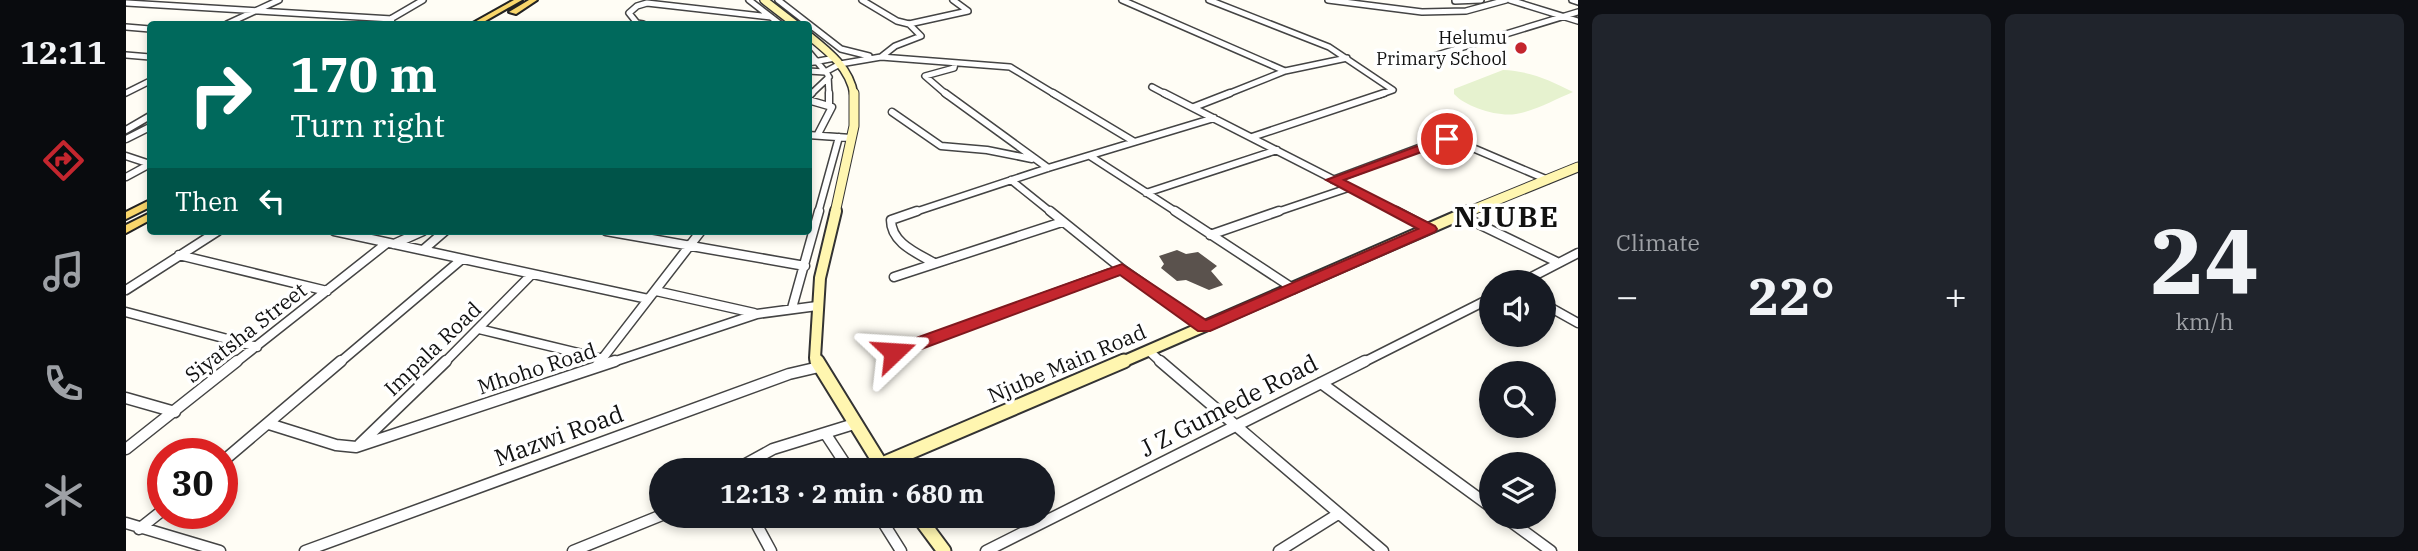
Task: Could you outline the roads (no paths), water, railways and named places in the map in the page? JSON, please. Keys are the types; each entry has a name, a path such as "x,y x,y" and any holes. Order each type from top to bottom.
{"main road":[{"path":"480,21 519,0"},
{"path":"496,21 534,0"},
{"path":"126,216 147,205"},
{"path":"126,230 147,218"}],"street":[{"path":"126,4 136,0"},
{"path":"234,21 279,0"},
{"path":"387,21 423,0"},
{"path":"690,0 697,9"},
{"path":"749,0 775,21"},
{"path":"764,0 791,21"},
{"path":"778,0 805,21"},
{"path":"862,0 897,21 909,24 968,11 953,0"},
{"path":"1122,0 1285,71"},
{"path":"1209,0 1329,47 1393,90 1252,137"},
{"path":"1328,0 1415,12 1466,11 1508,0 1578,20"},
{"path":"1376,5 1382,0"},
{"path":"1446,11 1454,1 1481,0"},
{"path":"1572,0 1578,2"},
{"path":"1454,1 1466,11"},
{"path":"126,4 391,19"},
{"path":"635,21 629,13 641,5 697,9 775,21"},
{"path":"1424,59 1578,12"},
{"path":"812,62 878,57 895,46 921,36 909,24"},
{"path":"812,26 841,49 878,57 1010,67 1133,141"},
{"path":"126,27 147,29"},
{"path":"812,39 837,61 852,85 855,119 821,269 815,358 829,375 854,424 876,458"},
{"path":"126,55 147,57"},
{"path":"812,55 827,75 831,105 818,134"},
{"path":"126,62 138,57"},
{"path":"1194,107 1285,71 1347,58"},
{"path":"812,93 837,61"},
{"path":"955,63 954,68 929,73 925,76 926,80 1048,168"},
{"path":"812,72 827,75"},
{"path":"126,93 147,82"},
{"path":"1152,87 1430,229"},
{"path":"812,99 831,105"},
{"path":"892,112 941,146 987,149 1038,161"},
{"path":"126,130 147,118"},
{"path":"933,263 897,238 891,229 891,220 1133,141 1214,118"},
{"path":"126,139 147,128"},
{"path":"812,135 851,138"},
{"path":"792,308 839,137"},
{"path":"1333,180 1443,139 1454,140 1548,180"},
{"path":"1146,193 1277,150"},
{"path":"126,156 147,163"},
{"path":"1090,156 1294,289"},
{"path":"126,177 147,166"},
{"name":"Njube Main Road","path":"905,458 1460,215 1578,167"},
{"path":"1011,180 1122,269 1204,327"},
{"path":"1210,235 1348,188"},
{"path":"1460,215 1578,265"},
{"path":"894,277 1062,222"},
{"path":"126,289 212,235"},
{"path":"352,235 648,299"},
{"name":"Siyatsha Street","path":"126,449 327,291 391,244 413,235"},
{"path":"423,250 441,235"},
{"path":"629,235 805,266"},
{"path":"595,368 698,235"},
{"path":"1543,270 1578,253"},
{"path":"179,255 327,291"},
{"path":"238,449 462,259"},
{"path":"894,352 1122,269"},
{"name":"Impala Road","path":"356,447 532,274"},
{"path":"656,291 757,314"},
{"name":"J Z Gumede Road","path":"986,551 1479,304"},
{"name":"Mhoho Road","path":"269,424 336,445 356,447 757,314 817,306"},
{"path":"1556,311 1578,323"},
{"path":"126,312 257,347"},
{"path":"479,329 603,359"},
{"path":"1149,351 1383,551"},
{"name":"Mazwi Road","path":"305,551 789,374 819,367 815,358"},
{"path":"1321,383 1479,498"},
{"path":"126,398 175,412"},
{"path":"754,458 854,424"},
{"path":"825,433 841,458"},
{"path":"1279,551 1338,514"},
{"path":"131,526 147,518"},
{"path":"573,551 649,519"},
{"path":"131,526 220,551"},
{"path":"759,528 771,551"},
{"path":"886,528 901,551"},
{"path":"927,528 944,551"},
{"path":"1521,529 1551,551"}],"place":[{"name":"Helumu Primary School","path":"1521,48"}],"district":[{"name":"NJUBE","path":"1507,217"}]}
